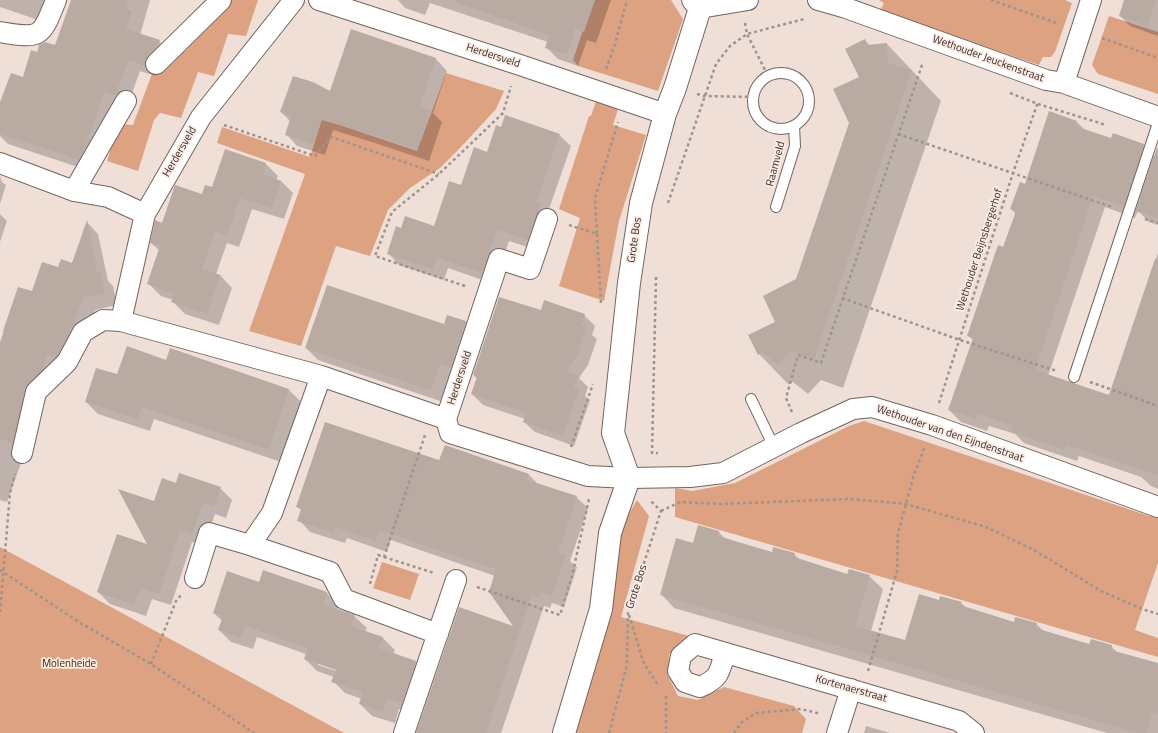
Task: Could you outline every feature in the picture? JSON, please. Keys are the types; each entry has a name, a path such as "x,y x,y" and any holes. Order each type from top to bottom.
{"street":[{"path":"0,32 24,36 35,35 46,25 56,0"},
{"path":"156,64 221,0"},
{"name":"Herdersveld","path":"121,321 145,214 200,117 294,0"},
{"name":"Herdersveld","path":"319,0 665,114"},
{"path":"696,4 745,0"},
{"name":"Wethouder Jeuckenstraat","path":"818,0 847,4 1055,81 1158,117"},
{"path":"1055,81 1091,0"},
{"name":"Grote Bos","path":"628,478 613,433 629,283 641,202 665,114 675,88 696,4"},
{"path":"74,191 126,101"},
{"path":"0,163 74,191 108,197 145,214"},
{"name":"Herdersveld","path":"547,219 530,269 499,259 488,294 439,416 450,433 588,476 628,478"},
{"path":"22,453 36,392 66,362 83,332 103,320 121,321 321,376 439,416"},
{"path":"250,545 272,513 321,376"},
{"name":"Wethouder van den Eijndenstraat","path":"628,478 690,477 723,473 801,433 853,409 872,407 932,426 1158,506"},
{"path":"564,733 601,609 610,533 628,478"},
{"path":"195,578 209,532 330,572 344,599 438,634"},
{"path":"404,733 456,580"},
{"name":"Kortenaerstraat","path":"725,653 959,721 974,733"},
{"path":"839,726 851,689"}],"lane":[{"path":"754,97 755,88 768,76 785,73 801,81 809,96 807,114 794,126"},
{"name":"Raamveld","path":"754,97 753,106 761,122 777,129 794,126 795,146 776,207"},
{"path":"1074,377 1158,123"},
{"path":"750,399 774,447"}],"path":[{"path":"598,93 615,44 627,0"},
{"path":"745,0 747,34 768,76"},
{"path":"667,205 716,64 730,46 747,34 805,19"},
{"path":"801,433 786,398 798,355 821,363 923,62 930,64"},
{"path":"488,294 375,256 392,212 439,174 503,113 517,64"},
{"name":"Wethouder Beijnsbergerhof","path":"851,689 865,681 870,667 897,571 898,533 913,478 932,426 1013,173 1038,104 1055,81"},
{"path":"675,88 704,96 754,97"},
{"path":"1009,93 1038,104 1110,126"},
{"path":"601,304 595,198 624,100"},
{"path":"200,117 315,156 331,137 439,174"},
{"path":"898,134 1158,223"},
{"path":"547,219 597,234"},
{"path":"656,277 652,453 660,453"},
{"path":"842,298 960,340 1158,406"},
{"path":"571,447 593,383"},
{"path":"384,557 439,416"},
{"path":"330,572 370,584 378,555 560,615 572,576 589,497 588,476"},
{"path":"628,478 661,511 680,502 719,504 850,499 906,504 986,526 1034,550 1101,591 1142,609 1158,614"},
{"path":"0,612 10,493"},
{"name":"Grote Bos","path":"609,733 627,665 628,612 661,511"},
{"path":"0,570 82,624 151,664 254,733"},
{"path":"151,664 176,601 195,578"},
{"path":"628,612 644,664 653,680 662,689"},
{"path":"666,694 666,733"},
{"path":"734,733 741,723 756,713 800,709 839,726"}],"green space":[{"path":"226,0 258,0 246,36 228,34 214,76 198,72 181,118 160,113 154,120 138,171 107,161 119,124 133,125 153,71"},
{"path":"593,0 671,0 683,19 658,91 578,66 573,60"},
{"path":"879,0 1065,0 1072,3 1055,52 1051,57 1043,57 1039,65 880,11 884,3"},
{"path":"1109,16 1158,32 1158,94 1098,74 1092,65"},
{"path":"446,73 504,91 496,109 440,168 410,188 388,210 370,256 336,246 301,346 249,331 305,174 217,143 222,127 310,157 322,119 417,151"},
{"path":"596,101 618,109 613,125 646,135 619,221 604,301 559,286 580,218 559,209 589,116 591,116"},
{"path":"864,421 1149,516 1158,514 1158,563 1135,630 1158,638 1158,657 675,517 675,488 692,491 735,483 849,426"},
{"path":"637,500 649,516 621,617 689,636 669,655 668,676 678,696 698,700 724,687 794,706 806,719 802,733 575,733 611,606 623,524"},
{"name":"Molenheide","path":"0,547 344,733 0,733"},
{"path":"382,562 419,574 410,600 373,588"}],"building":[{"path":"71,0 129,0 126,9 132,11 126,29 160,40 158,46 145,61 145,66 129,60 115,96 104,92 85,148 79,160 0,134 0,102 11,73 23,77 31,50 37,52 39,45 45,42 55,45"},
{"path":"455,0 595,0 584,32 575,28 567,55 545,48 549,35 454,2"},
{"path":"1124,0 1156,0 1147,26 1119,16"},
{"path":"351,29 436,58 420,106 431,110 417,150 322,120 313,144 285,135 291,116 280,112 293,76 313,82 330,91"},
{"path":"865,39 868,45 887,43 888,63 912,70 814,359 791,351 778,365 763,352 758,355 748,335 775,322 763,296 796,279 849,123 833,89 859,77 845,49"},
{"path":"1049,111 1077,121 1075,126 1111,138 1113,133 1144,144 1124,206 1093,196 1035,370 1109,395 1155,259 1158,260 1158,475 1067,445 1065,450 1012,432 1013,426 977,414 976,419 948,410 973,338 967,336 998,245 1003,247 1016,211 1010,209 1020,182 1025,184"},
{"path":"505,115 560,134 536,202 541,203 528,240 497,230 482,273 437,258 432,269 387,254 396,226 401,228 405,216 434,226 449,181 461,185 474,147 487,152 496,125 501,127"},
{"path":"1158,148 1158,218 1136,211"},
{"path":"225,149 266,163 263,174 281,181 272,208 240,198 227,236 215,232 202,269 220,275 207,314 171,302 174,294 147,284 160,246 150,243 155,220 162,223 175,185 202,194 205,185 212,187"},
{"path":"87,220 97,272 101,273 105,293 83,298 73,326 58,355 55,358 47,355 43,370 28,384 25,389 13,443 0,439 0,345 3,331 18,287 32,291 42,262 58,267 61,259 72,263"},
{"path":"327,285 444,324 447,315 466,321 451,368 440,364 431,391 305,348"},
{"path":"499,297 541,310 544,300 585,314 581,326 586,327 578,354 566,371 578,375 574,387 579,389 563,436 523,422 526,413 471,394 477,377 473,375"},
{"path":"127,346 166,360 170,348 289,389 269,450 142,407 138,419 85,402 96,368 117,374"},
{"path":"325,422 439,460 445,445 529,474 527,480 577,496 558,553 566,555 552,596 540,592 539,598 532,595 486,733 416,733 459,607 513,626 489,592 496,569 379,530 376,541 335,527 334,533 297,521 301,509 296,507"},
{"path":"179,473 221,487 214,507 203,503 192,534 180,530 159,594 140,588 134,605 97,592 117,534 147,544 118,489 154,501 162,478 176,483"},
{"path":"698,525 719,531 718,536 772,552 773,547 795,553 794,557 847,574 849,569 870,575 855,626 905,640 919,594 939,600 940,596 962,602 960,605 1014,622 1015,617 1037,623 1035,628 1089,644 1091,639 1112,645 1111,650 1158,663 1158,714 1153,712 1146,733 1138,733 660,595 676,538 693,543"},
{"path":"263,570 327,592 323,604 355,615 351,626 383,637 379,648 416,661 402,703 387,698 383,712 359,704 363,692 331,682 336,670 304,659 308,648 245,626 241,638 218,630 223,616 213,613 227,571 259,582"}]}
